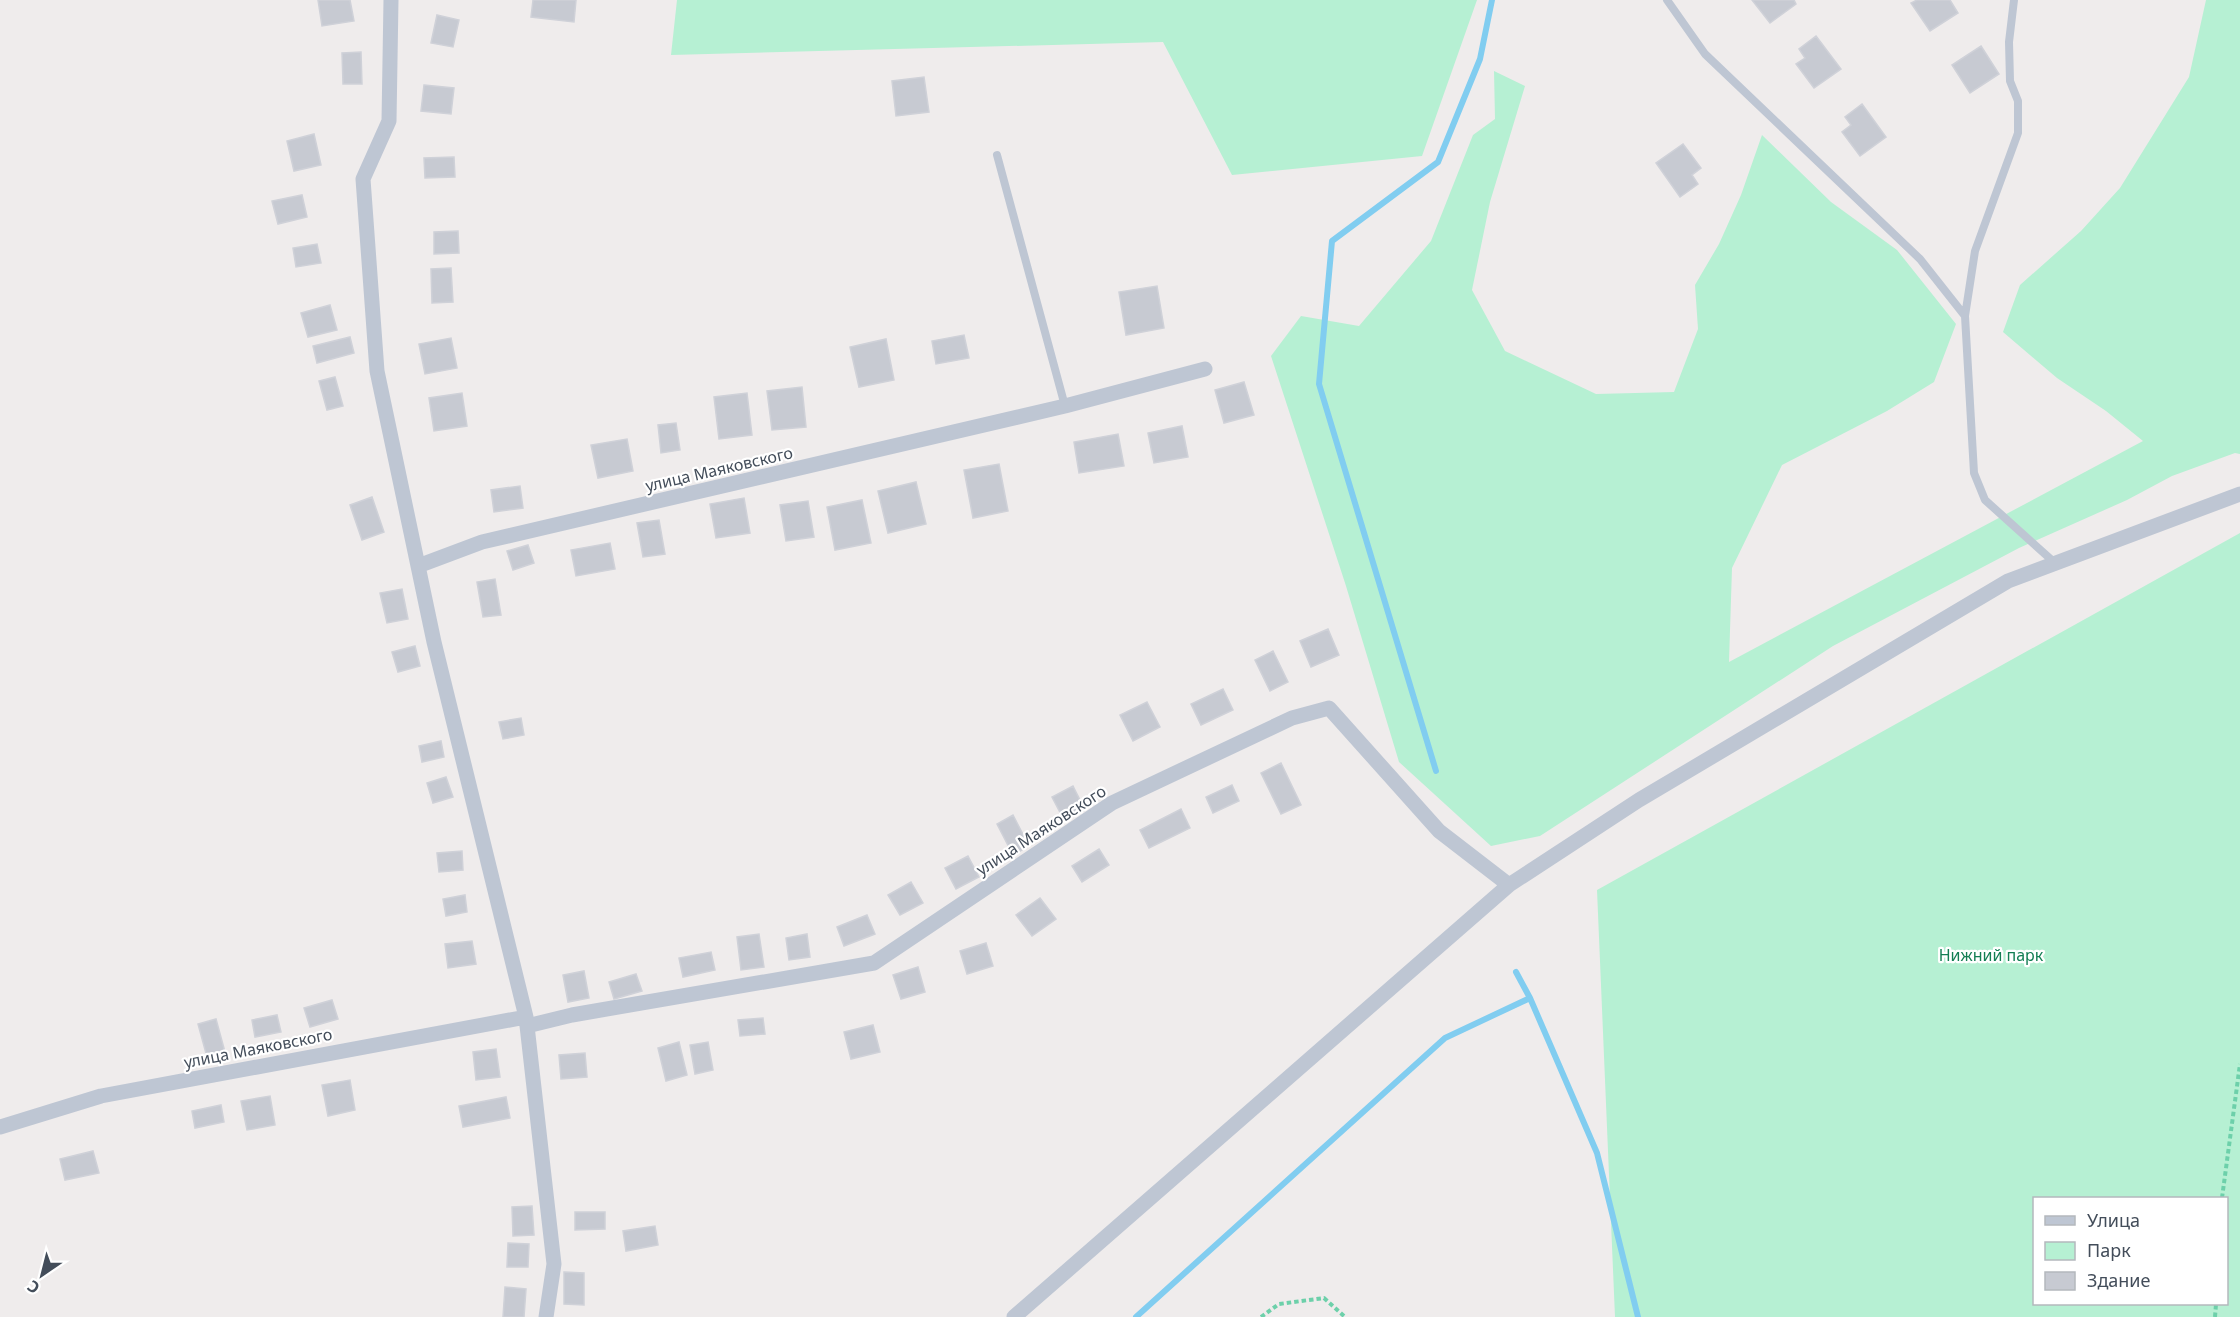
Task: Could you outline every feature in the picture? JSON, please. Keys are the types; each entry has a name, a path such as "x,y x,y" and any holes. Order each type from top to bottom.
{"street":[{"path":"391,0 389,121 363,179 377,371 436,654 527,1022 554,1264 546,1317"},
{"name":"улица Маяковского","path":"418,566 482,542 1065,406 1204,369"},
{"path":"1014,1317 1509,885 1639,800 2008,580 2240,494"},
{"name":"улица Маяковского","path":"0,1127 102,1096 874,963 1112,802 1292,718 1329,708 1439,831 1509,885"}],"lane":[{"path":"1667,0 1705,54 1920,259 1965,316"},
{"path":"2014,0 2009,42 2010,81 2018,101 2018,133 1975,251 1965,316 1974,473 1985,500 2055,563"},
{"path":"997,155 1065,406"}],"path":[{"path":"2222,1197 2240,1064"},
{"path":"1261,1317 1279,1304 1324,1298 1345,1317"}],"green space":[{"path":"677,0 1477,0 1422,156 1232,175 1163,42 671,55"},
{"path":"2206,0 2240,0 2240,454 2235,453 2172,476 2127,500 2019,548 1833,646 1540,836 1491,846 1399,762 1346,586 1271,356 1301,316 1359,326 1431,241 1473,135 1495,119 1494,71 1525,86 1490,202 1472,290 1505,351 1596,394 1674,392 1698,329 1695,285 1719,244 1741,195 1762,135 1831,202 1897,250 1956,324 1934,382 1887,411 1782,465 1732,568 1729,662 2143,441 2106,411 2057,378 2003,332 2020,285 2081,231 2120,188 2189,77"},
{"name":"Нижний парк","path":"2240,533 2240,1317 1615,1317 1597,890"}],"building":[{"path":"318,0 350,0 354,21 322,26"},
{"path":"533,0 576,0 574,22 531,17"},
{"path":"1752,0 1794,0 1796,4 1770,23"},
{"path":"1917,0 1950,0 1958,13 1930,31 1911,3"},
{"path":"437,15 459,20 453,47 431,43"},
{"path":"1816,36 1841,69 1814,88 1796,64 1805,58 1799,49"},
{"path":"1981,46 1999,74 1970,93 1952,65"},
{"path":"361,52 362,84 343,84 342,53"},
{"path":"924,77 929,112 896,116 892,81"},
{"path":"424,85 454,88 451,114 421,111"},
{"path":"1862,104 1886,137 1860,156 1842,132 1851,125 1845,117"},
{"path":"314,134 321,165 294,171 287,141"},
{"path":"1683,144 1701,168 1692,175 1698,184 1680,197 1656,163"},
{"path":"454,157 455,177 425,178 424,158"},
{"path":"302,195 307,217 278,224 272,201"},
{"path":"458,231 459,253 434,254 434,232"},
{"path":"317,244 321,263 296,267 293,248"},
{"path":"451,268 453,302 432,303 431,269"},
{"path":"1157,286 1164,328 1126,335 1119,292"},
{"path":"330,305 337,330 308,337 301,313"},
{"path":"964,335 969,358 936,364 932,341"},
{"path":"350,337 354,353 317,363 313,346"},
{"path":"451,338 457,368 425,374 419,344"},
{"path":"886,339 894,380 859,387 850,347"},
{"path":"335,377 343,406 327,410 319,381"},
{"path":"1244,382 1254,415 1224,423 1215,390"},
{"path":"802,387 806,427 772,430 767,391"},
{"path":"462,393 467,426 434,431 429,398"},
{"path":"747,393 752,435 719,439 714,397"},
{"path":"676,423 680,450 661,453 658,425"},
{"path":"1182,426 1188,457 1154,463 1148,433"},
{"path":"1118,434 1124,466 1079,473 1074,442"},
{"path":"627,439 633,471 598,478 591,445"},
{"path":"999,464 1008,511 973,518 964,470"},
{"path":"916,482 926,524 888,533 878,491"},
{"path":"520,486 523,508 494,512 491,490"},
{"path":"372,497 384,532 362,540 350,505"},
{"path":"744,498 750,533 716,538 710,504"},
{"path":"862,500 871,543 835,550 827,507"},
{"path":"808,501 814,537 786,541 780,505"},
{"path":"659,520 665,554 643,557 637,523"},
{"path":"610,543 615,569 576,576 571,550"},
{"path":"528,545 534,563 513,570 507,551"},
{"path":"495,579 501,615 483,617 477,582"},
{"path":"402,589 408,619 387,623 380,593"},
{"path":"1328,629 1339,655 1311,667 1300,641"},
{"path":"415,646 420,666 398,672 392,652"},
{"path":"1273,651 1288,682 1270,691 1255,660"},
{"path":"1223,689 1233,710 1201,725 1191,704"},
{"path":"1147,702 1160,727 1133,741 1120,715"},
{"path":"521,718 524,735 503,739 499,722"},
{"path":"441,741 444,757 422,762 419,746"},
{"path":"1281,763 1301,805 1281,814 1261,773"},
{"path":"446,777 453,797 433,803 427,783"},
{"path":"1232,785 1239,801 1213,813 1206,797"},
{"path":"1073,786 1085,810 1064,820 1052,797"},
{"path":"1181,809 1190,828 1149,848 1140,830"},
{"path":"1013,815 1029,846 1013,855 997,824"},
{"path":"1099,849 1109,865 1082,882 1072,866"},
{"path":"462,851 463,870 439,872 437,853"},
{"path":"968,856 979,877 956,889 945,868"},
{"path":"911,882 923,903 900,915 888,895"},
{"path":"465,895 467,912 446,916 443,899"},
{"path":"1040,898 1056,919 1032,936 1016,915"},
{"path":"867,915 875,934 844,946 837,927"},
{"path":"759,934 764,967 741,970 737,937"},
{"path":"807,934 810,957 789,960 786,938"},
{"path":"472,941 476,964 448,968 445,944"},
{"path":"986,943 993,966 967,974 960,951"},
{"path":"711,952 715,970 683,977 679,958"},
{"path":"918,967 925,992 901,999 893,975"},
{"path":"584,971 589,998 568,1002 563,975"},
{"path":"636,974 642,991 614,999 609,982"},
{"path":"332,1000 338,1019 310,1027 304,1008"},
{"path":"277,1015 281,1032 255,1037 252,1020"},
{"path":"763,1018 765,1034 740,1036 738,1020"},
{"path":"216,1019 225,1052 207,1057 198,1024"},
{"path":"873,1025 880,1052 851,1059 844,1032"},
{"path":"679,1042 687,1075 666,1081 658,1048"},
{"path":"708,1042 713,1070 695,1074 690,1045"},
{"path":"496,1049 500,1077 476,1080 473,1052"},
{"path":"585,1053 587,1077 561,1079 559,1055"},
{"path":"350,1080 355,1110 328,1116 322,1085"},
{"path":"270,1096 275,1125 247,1130 241,1101"},
{"path":"506,1097 510,1118 463,1127 459,1106"},
{"path":"221,1105 224,1122 195,1128 192,1111"},
{"path":"93,1151 99,1173 65,1180 60,1159"},
{"path":"532,1206 534,1235 513,1236 512,1207"},
{"path":"575,1212 605,1212 605,1229 575,1230"},
{"path":"655,1226 658,1245 626,1251 623,1231"},
{"path":"508,1243 529,1244 528,1267 507,1267"},
{"path":"564,1272 584,1273 584,1305 564,1304"},
{"path":"505,1287 526,1289 524,1317 503,1317"}],"waterway":[{"path":"1436,771 1319,384 1332,241 1438,162 1480,59 1492,0"},
{"path":"1516,972 1530,998 1597,1153 1638,1317"},
{"path":"1136,1317 1445,1038 1530,998"}]}
